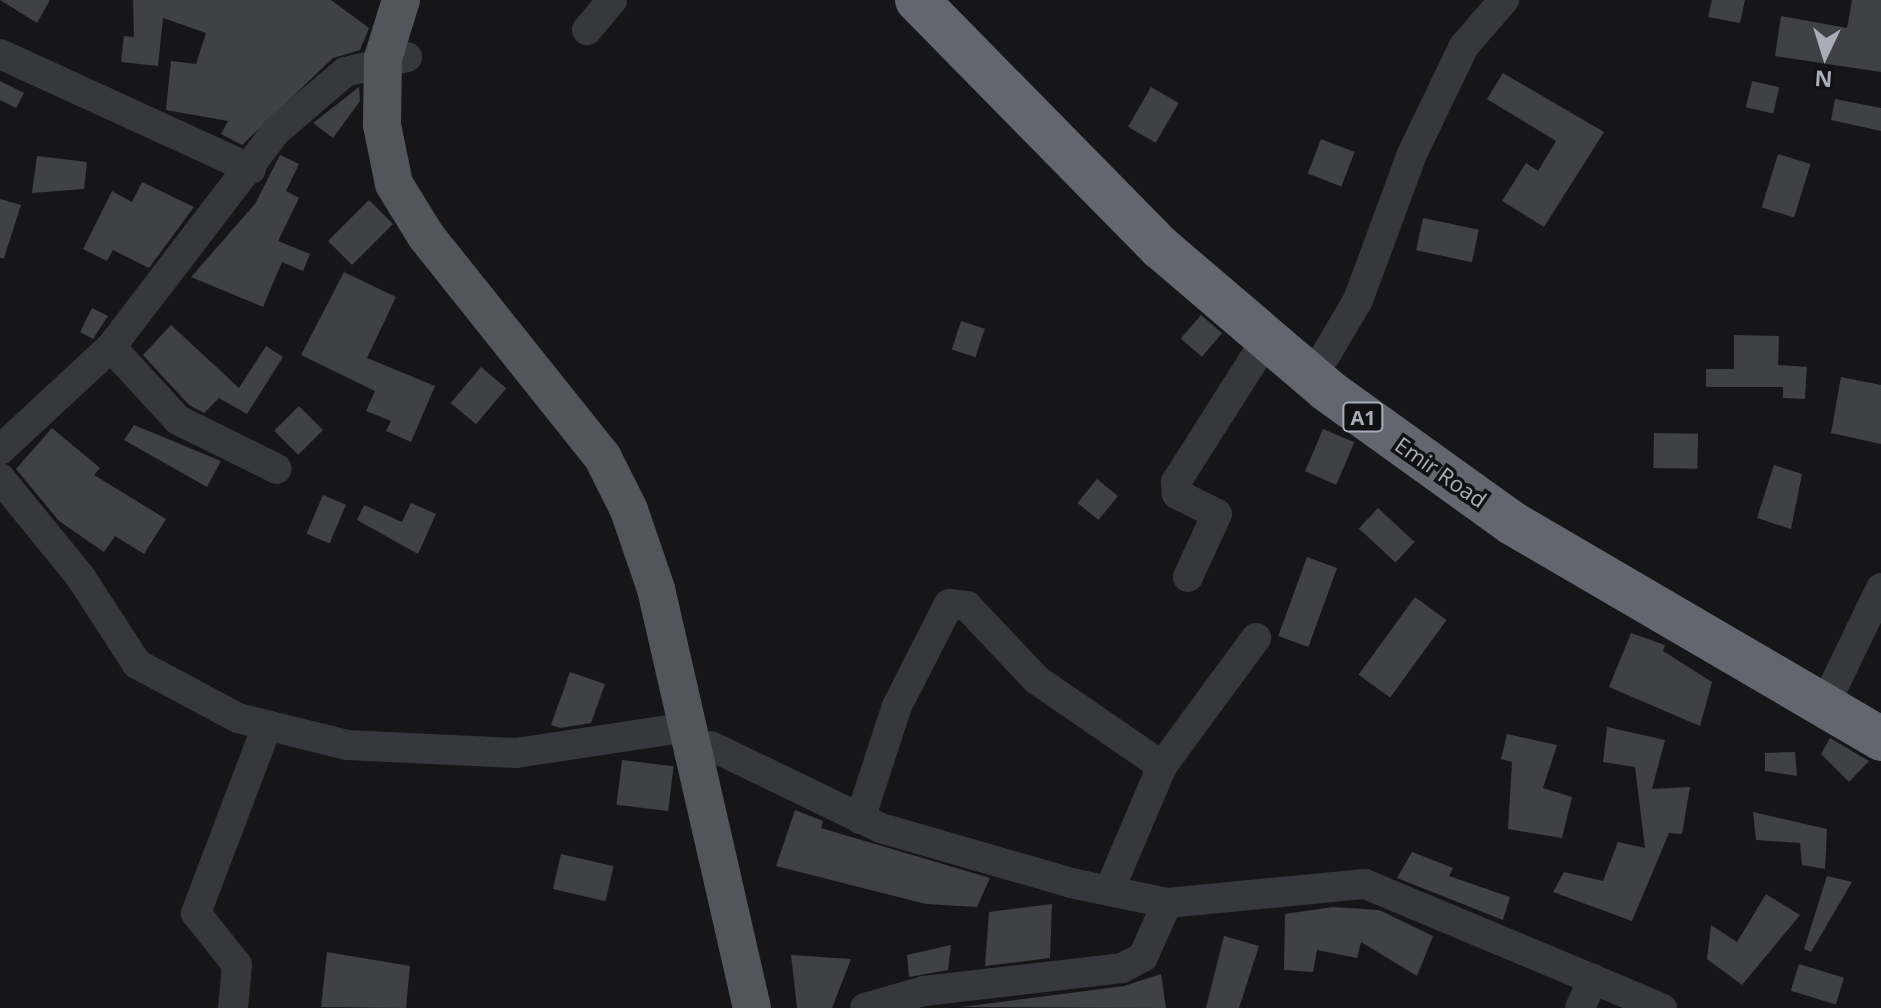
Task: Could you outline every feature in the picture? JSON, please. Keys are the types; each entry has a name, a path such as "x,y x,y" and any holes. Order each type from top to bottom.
{"highway":[{"name":"Emir Road","path":"917,0 1098,186 1265,342 1512,523 1829,696 1881,713"},
{"name":"Emir Road","path":"950,0 1174,228 1325,356 1590,542 1829,696 1881,739"}],"main road":[{"path":"401,0 395,58 382,125 394,184 426,236 603,458 647,551 700,737 771,1008"},
{"path":"395,58 426,0"},
{"path":"700,737 752,1008"}],"street":[{"path":"587,30 612,0"},
{"path":"1325,356 1358,300 1412,154 1464,46 1504,0"},
{"path":"0,54 251,169"},
{"path":"0,450 111,347 251,169 318,91 395,58"},
{"path":"1188,577 1217,514 1177,494 1178,475 1265,342"},
{"path":"111,347 178,420 277,469"},
{"path":"0,478 80,576 137,664 267,726 347,745 516,753 700,737 860,819 965,856 1167,903 1365,884 1662,1008"},
{"path":"1829,696 1881,588"},
{"path":"860,819 897,706 949,604 967,606 1037,680 1162,766"},
{"path":"1109,891 1162,766 1256,638"},
{"path":"233,1008 237,965 196,913 267,726"},
{"path":"865,1008 924,991 1122,968 1143,957 1167,903"},
{"path":"1580,1008 1593,979"}],"building":[{"path":"0,0 50,0 37,23"},
{"path":"133,0 331,0 369,28 360,50 333,58 242,145 221,134 228,121 166,110 171,61 196,64 206,33 163,18 158,66 121,62 124,36 134,37"},
{"path":"1712,0 1745,0 1740,23 1708,17"},
{"path":"1852,0 1881,0 1881,72 1775,56 1781,16 1847,28"},
{"path":"1503,73 1604,132 1544,227 1502,201 1526,163 1538,171 1556,141 1487,99"},
{"path":"0,81 24,93 16,108 0,100"},
{"path":"1752,81 1779,87 1773,114 1746,107"},
{"path":"359,87 360,101 333,138 313,123"},
{"path":"1151,87 1179,103 1156,143 1128,127"},
{"path":"1835,99 1881,108 1881,131 1831,120"},
{"path":"1321,139 1355,152 1341,186 1308,174"},
{"path":"1778,154 1811,164 1794,217 1762,208"},
{"path":"280,155 299,164 286,191 299,198 278,241 310,254 303,271 282,262 263,307 191,277 255,204"},
{"path":"37,156 87,162 84,189 32,193"},
{"path":"142,182 194,207 149,268 113,250 107,261 83,249 112,191 132,202"},
{"path":"0,199 21,205 4,258 0,258"},
{"path":"369,200 393,224 352,265 328,241"},
{"path":"1423,218 1479,230 1472,262 1416,250"},
{"path":"344,272 396,297 367,358 435,386 411,442 386,431 391,421 366,411 375,391 301,355"},
{"path":"92,308 108,316 93,339 80,332"},
{"path":"1201,315 1222,333 1202,357 1181,338"},
{"path":"961,321 985,329 976,357 952,350"},
{"path":"171,325 239,388 266,346 283,357 247,414 219,398 204,413 189,405 143,355"},
{"path":"1734,335 1779,336 1778,365 1807,367 1805,399 1783,398 1783,387 1706,387 1706,369 1734,369"},
{"path":"481,367 506,388 476,424 451,403"},
{"path":"1841,377 1881,385 1881,444 1831,433"},
{"path":"299,406 323,430 298,455 274,431"},
{"path":"134,425 221,461 207,487 124,440"},
{"path":"52,428 100,468 94,475 166,519 144,554 115,536 104,552 59,521 16,469"},
{"path":"1323,429 1354,442 1336,485 1305,471"},
{"path":"1654,433 1698,434 1697,469 1653,468"},
{"path":"1774,465 1802,474 1791,529 1757,518"},
{"path":"1097,479 1118,496 1098,520 1077,503"},
{"path":"323,495 346,505 330,543 307,534"},
{"path":"411,503 436,514 418,554 357,520 364,505 402,522"},
{"path":"1378,508 1415,542 1395,563 1359,528"},
{"path":"1307,557 1337,568 1308,647 1278,636"},
{"path":"1415,597 1447,620 1390,698 1359,675"},
{"path":"1631,633 1665,645 1663,651 1712,682 1700,726 1609,687"},
{"path":"570,672 605,684 591,723 560,728 551,725"},
{"path":"1607,727 1665,740 1652,789 1690,787 1682,834 1669,833 1632,921 1553,892 1564,872 1603,881 1618,842 1645,848 1635,767 1603,762"},
{"path":"1507,734 1557,745 1543,788 1572,797 1562,838 1508,829 1512,762 1501,759"},
{"path":"1830,738 1869,761 1849,782 1821,754"},
{"path":"1795,752 1797,776 1765,771 1765,753"},
{"path":"622,760 674,766 668,811 617,805"},
{"path":"795,810 823,821 821,828 990,878 977,907 926,904 776,866"},
{"path":"1753,812 1827,829 1825,869 1802,865 1800,843 1756,840"},
{"path":"1412,852 1453,868 1449,876 1510,897 1503,920 1397,878"},
{"path":"561,854 614,866 606,901 553,889"},
{"path":"1827,876 1852,882 1811,952 1804,949"},
{"path":"1766,894 1800,915 1742,985 1707,959 1711,925 1737,942"},
{"path":"1052,904 1050,958 985,966 989,912"},
{"path":"1333,907 1379,910 1433,936 1417,976 1361,942 1357,958 1317,950 1313,972 1284,970 1285,914"},
{"path":"1224,936 1259,946 1239,1008 1206,1008"},
{"path":"951,945 948,970 909,977 907,955"},
{"path":"327,952 410,966 406,1008 321,1007"},
{"path":"791,955 851,959 832,1008 797,1008"},
{"path":"1799,964 1844,978 1836,1005 1791,991"},
{"path":"1161,974 1166,1008 961,1007 1124,986"}]}
